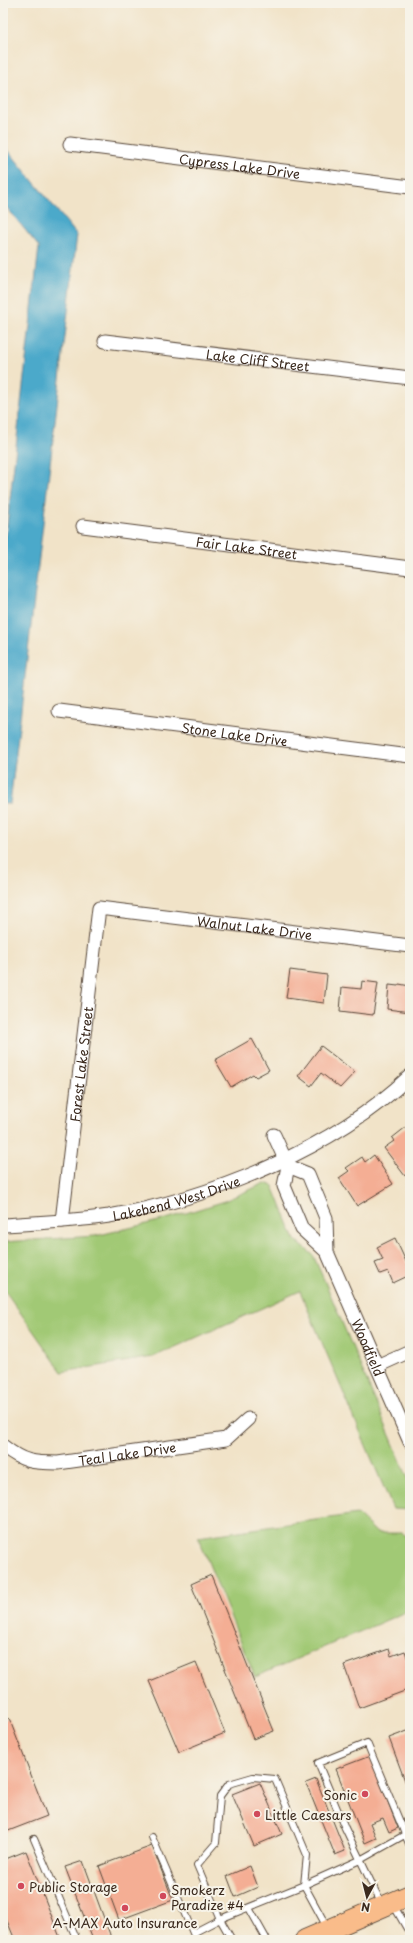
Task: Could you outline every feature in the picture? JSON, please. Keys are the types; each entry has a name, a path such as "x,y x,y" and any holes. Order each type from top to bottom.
{"main road":[{"path":"305,1940 331,1935 410,1895"}],"street":[{"name":"Cypress Lake Drive","path":"70,144 410,186"},
{"name":"Lake Cliff Street","path":"105,341 410,378"},
{"name":"Fair Lake Street","path":"83,526 410,568"},
{"name":"Stone Lake Drive","path":"58,711 410,756"},
{"name":"Walnut Lake Drive","path":"99,908 410,946"},
{"name":"Forest Lake Street","path":"62,1221 99,908"},
{"name":"Lakebend West Drive","path":"3,1225 109,1216 176,1200 241,1179 286,1162 323,1140 365,1113 410,1076"},
{"path":"274,1135 286,1162"},
{"name":"Woodfield","path":"327,1252 302,1229 284,1186 286,1162 308,1174 326,1218 327,1252 410,1442"},
{"path":"377,1366 410,1351"},
{"name":"Teal Lake Drive","path":"3,1446 16,1457 36,1463 58,1463 226,1439 248,1418"}],"lane":[{"path":"410,1846 408,1834 367,1743 318,1763 360,1860 388,1905 410,1934"},
{"path":"232,1940 220,1919 197,1865 216,1843 220,1796 229,1784 253,1777 275,1779 307,1855 304,1885 331,1935"},
{"path":"193,1933 220,1919 304,1885 360,1860 408,1834"},
{"path":"152,1837 196,1940"},
{"path":"34,1839 77,1940"},
{"path":"249,1908 267,1940"}],"green space":[{"path":"265,1183 273,1186 295,1240 313,1255 325,1282 410,1483 410,1510 393,1509 300,1291 153,1357 62,1372 3,1288 3,1242 95,1236 163,1220 222,1202"},
{"path":"357,1514 377,1533 402,1533 410,1538 410,1610 255,1677 198,1537"}],"water":[{"path":"3,144 77,235 10,804 3,804 3,559 39,247 3,203"}],"building":[{"path":"290,970 327,975 324,1003 286,998"},
{"path":"362,981 378,983 373,1015 340,1011 342,987 361,989"},
{"path":"399,984 410,986 410,1012 387,1009 389,985 398,986"},
{"path":"252,1039 269,1070 256,1077 253,1074 231,1087 215,1060"},
{"path":"321,1046 355,1072 340,1088 321,1073 311,1086 298,1076"},
{"path":"406,1127 410,1130 410,1172 405,1176 384,1148 394,1141 392,1138"},
{"path":"374,1155 393,1184 357,1206 339,1178 349,1171 346,1168 362,1157 365,1162"},
{"path":"395,1238 410,1270 410,1275 393,1283 388,1271 380,1274 375,1263 383,1260 377,1247"},
{"path":"211,1575 274,1731 253,1739 191,1584"},
{"path":"389,1649 391,1656 405,1651 410,1666 410,1689 359,1708 344,1665"},
{"path":"196,1662 225,1733 179,1752 149,1681"},
{"path":"9,1718 47,1816 3,1833 3,1720"},
{"path":"410,1730 410,1788 408,1789 389,1738"},
{"name":"Sonic","path":"370,1756 398,1828 389,1832 383,1818 370,1823 376,1838 365,1843 336,1769"},
{"path":"316,1779 345,1851 335,1855 306,1783"},
{"name":"Little Caesars","path":"260,1783 282,1834 254,1846 232,1794"},
{"path":"152,1846 173,1900 119,1920 99,1866"},
{"name":"Public Storage","path":"26,1851 61,1940 15,1940 3,1911 3,1860"},
{"path":"83,1861 112,1940 93,1940 65,1867"},
{"path":"250,1866 258,1887 235,1897 227,1876"}],"place":[{"name":"Sonic","path":"365,1794"},
{"name":"Little Caesars","path":"257,1814"},
{"name":"Public Storage","path":"21,1886"},
{"name":"Smokerz Paradize #4","path":"163,1896"},
{"name":"A-MAX Auto Insurance","path":"125,1908"}]}
